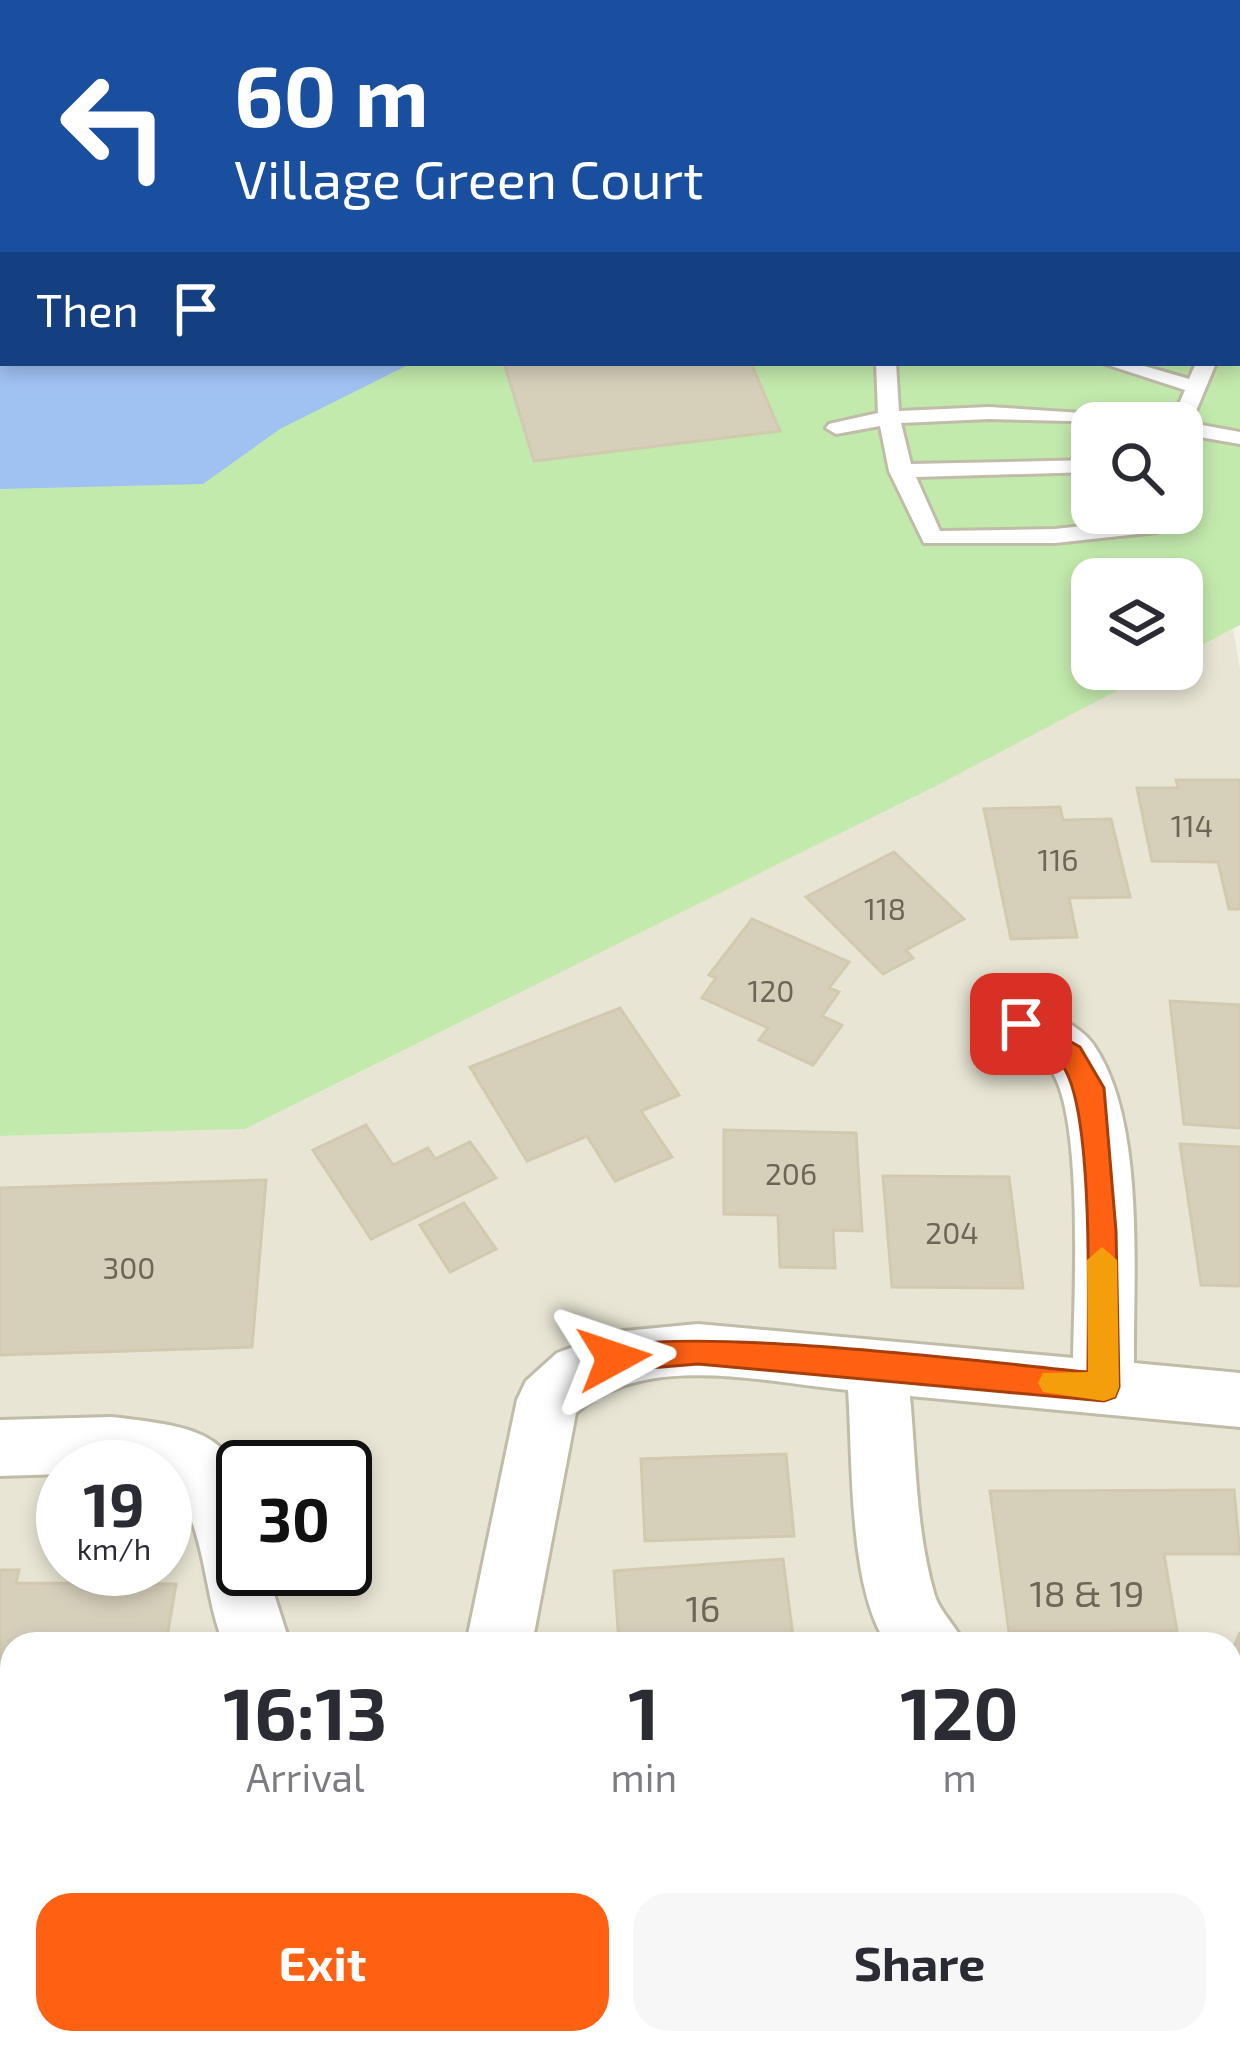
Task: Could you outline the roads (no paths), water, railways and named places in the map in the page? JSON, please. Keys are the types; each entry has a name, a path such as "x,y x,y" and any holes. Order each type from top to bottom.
{"street":[{"path":"1021,1024 1071,1054 1090,1088 1102,1231 1104,1387"},
{"path":"501,1632 548,1400 579,1372 614,1358 698,1350 1240,1400"},
{"path":"876,1366 894,1557 908,1618 920,1632"},
{"path":"0,1448 111,1445 185,1453 200,1469 230,1534 254,1632"}],"lane":[{"path":"886,366 885,417 900,471 932,538 1071,533"},
{"path":"1123,366 1197,387"},
{"path":"1191,402 1205,366"},
{"path":"836,428 885,417 996,411 1071,417"},
{"path":"1203,430 1240,438"},
{"path":"900,471 1071,467"}],"water":[{"path":"0,366 406,366 280,429 203,484 0,489"}]}
